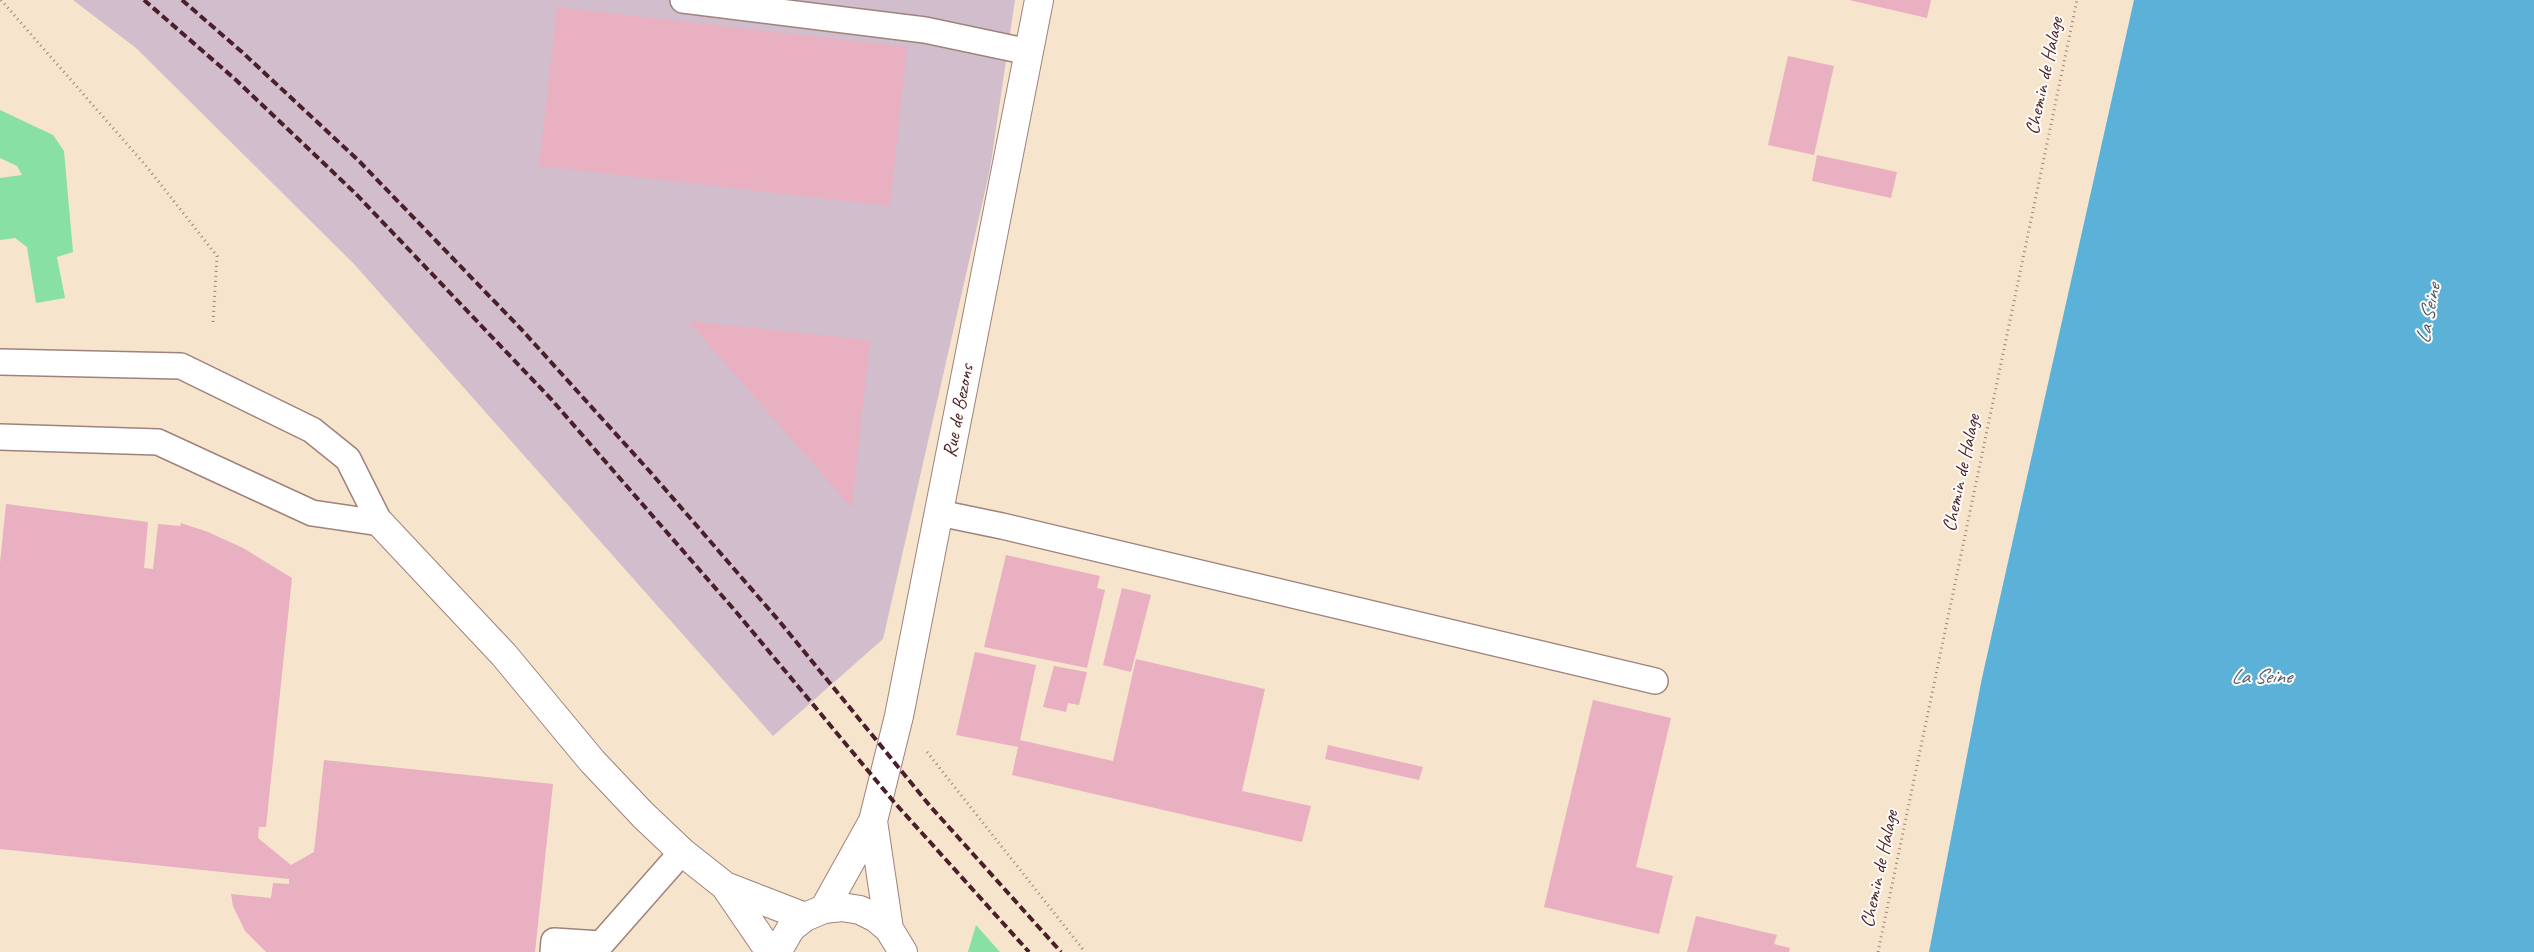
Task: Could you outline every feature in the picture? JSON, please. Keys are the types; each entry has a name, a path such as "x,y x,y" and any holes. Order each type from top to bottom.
{"street":[{"name":"Rue de Bezons","path":"814,913 873,821 899,716 1039,0"},
{"path":"380,523 504,655 592,761 682,852 725,886 770,952"},
{"name":"Rue de Bezons","path":"873,821 896,941"},
{"path":"725,886 814,913"},
{"name":"Rue de Bezons","path":"777,952 791,928 814,913 842,907 860,910 876,918 896,941"}],"lane":[{"path":"683,0 925,30 1029,52"},
{"path":"0,362 181,366 312,430 348,459 380,523"},
{"path":"0,437 158,442 312,513 380,523"},
{"path":"939,513 1031,533 1655,681"},
{"path":"553,952 554,941 601,944 682,852"}],"path":[{"path":"1,0 147,167 217,256 213,322"},
{"name":"Chemin de Halage","path":"1878,952 2076,0"},
{"path":"899,716 1085,952"}],"shaded area":[{"path":"73,0 1015,0 990,169 883,639 773,736 354,264 136,48"}],"green space":[{"path":"0,110 53,135 64,151 73,252 57,257 65,298 36,303 27,247 15,238 0,240 0,178 22,175 17,166 0,158"},
{"path":"976,925 1000,952 968,952"}],"water":[{"name":"La Seine","path":"2134,0 2534,0 2534,952 1929,952 1982,678"}],"building":[{"path":"1849,0 1931,0 1927,18"},
{"path":"557,7 907,47 890,206 539,166"},
{"path":"1788,56 1834,66 1814,155 1768,145"},
{"path":"1817,155 1897,172 1891,198 1812,181"},
{"path":"688,321 870,340 852,508"},
{"path":"6,504 148,522 144,568 153,569 158,524 180,526 181,523 208,532 243,548 292,578 266,827 259,827 258,838 291,865 314,852 324,760 553,784 535,952 266,952 245,931 233,906 231,894 271,898 273,883 289,884 289,879 0,849 0,563"},
{"path":"1006,555 1100,576 1097,588 1105,590 1087,668 984,647"},
{"path":"1122,588 1151,595 1131,672 1103,665"},
{"path":"975,652 1036,665 1020,740 1113,761 1136,659 1265,689 1242,791 1311,806 1302,842 1012,775 1018,747 956,735"},
{"path":"1054,666 1087,672 1079,705 1068,703 1066,712 1043,707"},
{"path":"1593,700 1671,718 1636,867 1673,876 1659,934 1544,907"},
{"path":"1328,745 1423,767 1419,780 1325,759"},
{"path":"1696,916 1777,935 1774,944 1790,948 1789,952 1687,952"}],"railway":[{"path":"144,0 236,80 355,193 551,399 737,613 894,802 1029,952"},
{"path":"182,0 242,52 359,161 522,330 652,474 780,622 930,806 1061,952"}]}
